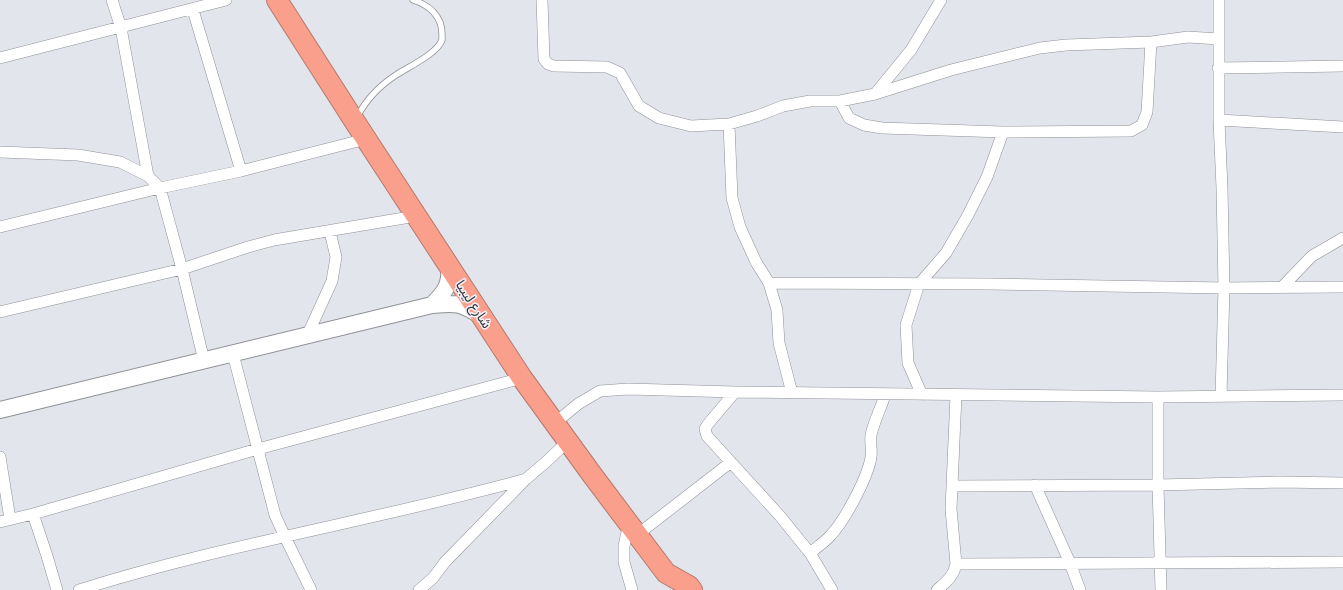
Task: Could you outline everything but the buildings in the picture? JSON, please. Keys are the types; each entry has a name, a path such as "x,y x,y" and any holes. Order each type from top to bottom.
{"highway":[{"name":"شارع ليبيا","path":"277,0 522,378 633,529 669,581 689,586 692,590"}],"street":[{"path":"112,0 121,28 148,176"},
{"path":"0,58 193,10 226,0"},
{"path":"542,0 544,59 548,64 554,66 607,67 620,73 639,106 658,118 691,126 729,124 758,116 783,106 810,101 840,102 875,94 951,70 1040,48 1066,45 1151,42 1188,37 1218,39"},
{"path":"875,94 911,50 941,0"},
{"path":"1219,0 1218,68 1224,288 1221,396"},
{"path":"193,10 241,171"},
{"path":"840,102 849,118 864,125 882,128 1003,132 1131,131 1142,125 1148,112 1151,42"},
{"path":"1218,68 1343,66"},
{"path":"1219,120 1343,127"},
{"path":"729,124 732,198 740,227 756,262 769,283 777,310 779,343 792,393"},
{"path":"922,395 908,363 906,325 919,284 946,253 968,215 986,177 1003,132"},
{"path":"0,227 160,188 241,171 366,139"},
{"path":"0,152 78,155 120,162 148,176 160,188 182,269 204,361"},
{"path":"0,312 182,269 274,240 330,232 416,216"},
{"path":"306,336 332,281 336,257 330,232"},
{"path":"1282,287 1312,256 1343,238"},
{"path":"432,306 449,284 449,265"},
{"path":"769,283 1224,288 1343,287"},
{"path":"0,410 432,306 458,304 465,306 483,317"},
{"path":"233,354 275,515 311,590"},
{"path":"0,457 5,521 258,449 522,378"},
{"path":"555,423 578,404 600,391 628,389 885,395 1158,397 1343,395"},
{"path":"735,392 708,424 705,430 707,436 780,516 810,553 832,590"},
{"path":"810,553 831,536 845,515 866,475 871,456 871,436 885,395"},
{"path":"936,590 950,578 955,571 956,564 952,525 952,486 956,395"},
{"path":"1158,397 1158,485 1161,590"},
{"path":"419,590 526,478 546,462 568,441"},
{"path":"632,590 624,562 624,546 633,529 731,462"},
{"path":"79,590 127,575 200,556 495,487 526,478"},
{"path":"952,486 1158,485 1280,482 1343,483"},
{"path":"1035,485 1070,563 1080,590"},
{"path":"33,514 48,556 57,590"},
{"path":"956,564 1343,562"}],"lane":[{"path":"355,122 363,106 371,96 395,75 433,51 442,40 442,26 435,12 422,2 413,0"}]}
